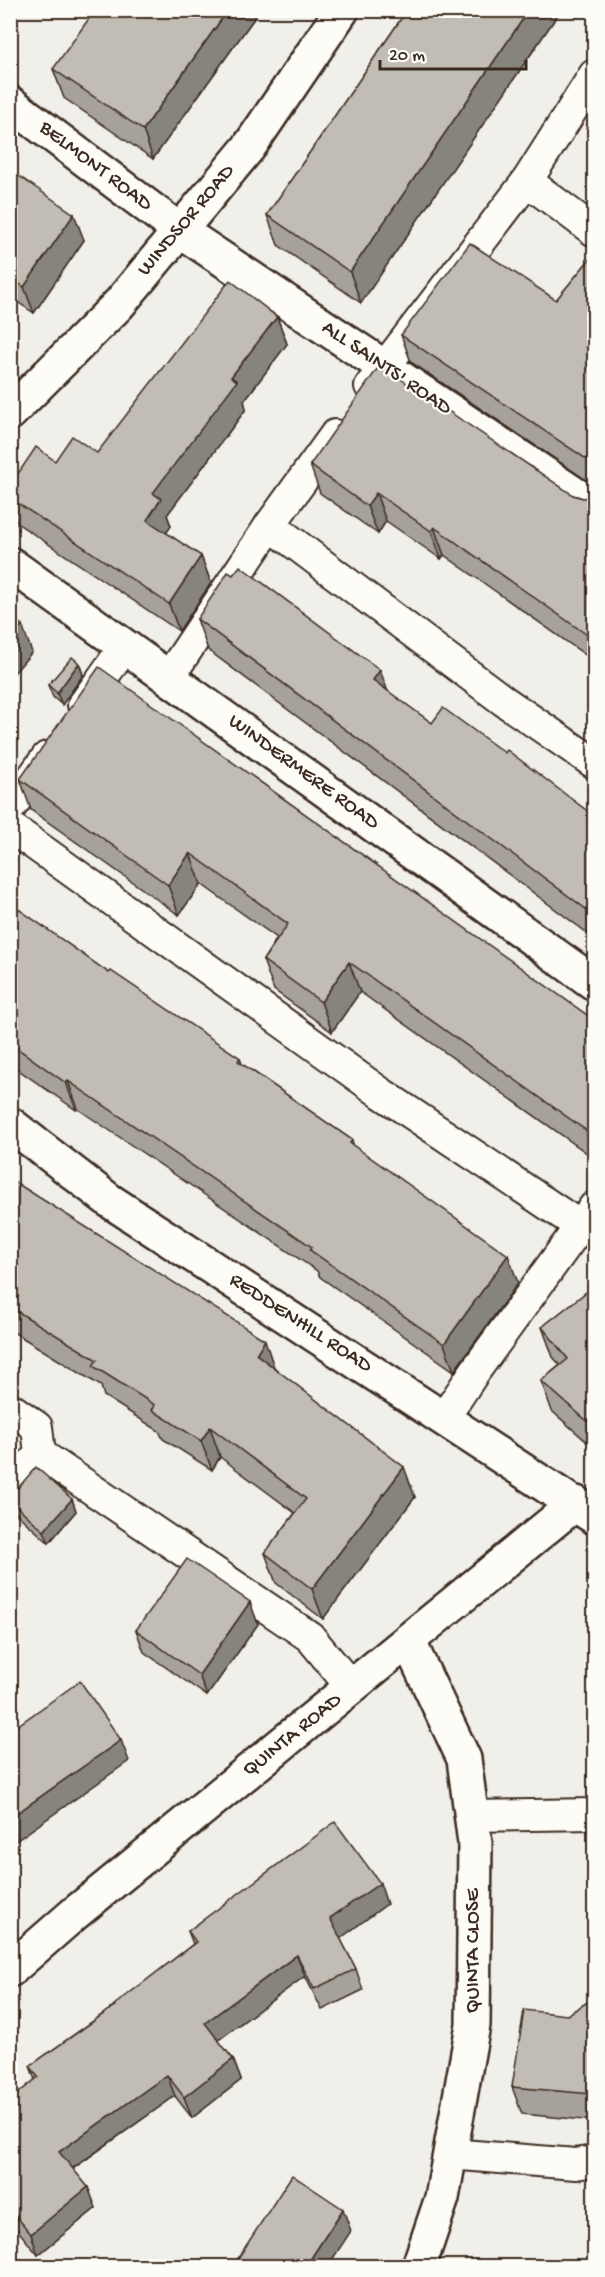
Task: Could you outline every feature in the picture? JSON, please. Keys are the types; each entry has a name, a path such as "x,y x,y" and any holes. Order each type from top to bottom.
{"street":[{"name":"WINDSOR ROAD","path":"10,413 119,304 249,147 342,10"},
{"name":"BELMONT ROAD","path":"10,103 179,230"},
{"name":"ALL SAINTS' ROAD","path":"179,230 594,507"},
{"name":"WINDERMERE ROAD","path":"10,564 594,983"},
{"name":"REDDENHILL ROAD","path":"10,1124 110,1201 585,1510"},
{"name":"QUINTA ROAD","path":"10,1970 74,1914 409,1642 585,1510"},
{"name":"QUINTA CLOSE","path":"409,1642 465,1759 475,1843 473,2025 441,2198 419,2266"}],"lane":[{"path":"169,677 270,525 353,409 527,181 594,75"},
{"path":"527,181 594,231"},
{"path":"270,525 504,701 594,763"},
{"path":"10,808 125,646"},
{"path":"10,827 381,1093 587,1217 475,1371 444,1418"},
{"path":"10,1408 37,1427 40,1454 10,1488"},
{"path":"40,1454 310,1636 352,1688"},
{"path":"471,1816 594,1814"},
{"path":"449,2154 576,2164 594,2162"}],"building":[{"path":"95,10 228,10 143,130 53,69"},
{"path":"407,10 529,10 350,272 267,215"},
{"path":"10,170 74,214 24,287 10,277"},
{"path":"470,243 556,300 594,254 594,464 401,335"},
{"path":"230,280 277,317 231,377 237,381 153,493 161,499 147,520 201,556 169,604 10,498 10,490 14,485 11,484 36,447 55,461 72,436 97,453"},
{"path":"380,365 573,495 583,498 594,494 593,639 434,527 431,531 376,493 367,506 310,465"},
{"path":"240,566 380,670 373,680 432,723 443,708 505,753 507,750 594,816 594,915 197,619 228,572 233,575"},
{"path":"10,616 22,625 10,639"},
{"path":"72,657 79,663 57,693 48,685"},
{"path":"99,667 594,1020 594,1136 349,962 321,1002 263,960 288,924 190,853 168,885 20,779"},
{"path":"10,903 109,973 111,971 240,1058 238,1061 352,1140 350,1143 508,1255 444,1344 310,1250 312,1247 10,1043"},
{"path":"10,1179 265,1340 256,1354 404,1467 312,1589 265,1553 306,1499 210,1427 201,1441 152,1410 155,1405 93,1366 97,1360 10,1307"},
{"path":"594,1286 594,1427 541,1381 568,1359 542,1327"},
{"path":"36,1467 72,1499 44,1531 10,1500 10,1492 18,1488"},
{"path":"187,1559 250,1602 199,1675 136,1630"},
{"path":"80,1681 121,1740 10,1818 10,1731"},
{"path":"335,1822 380,1883 330,1918 356,1969 314,1989 297,1955 205,2023 233,2059 184,2097 167,2075 59,2152 88,2187 31,2234 10,2209 10,2100 38,2077 30,2066 115,2006 196,1942 188,1931"},
{"path":"594,1998 594,2093 512,2087 524,2010 567,2015"},
{"path":"292,2175 343,2209 306,2266 233,2266"}]}
